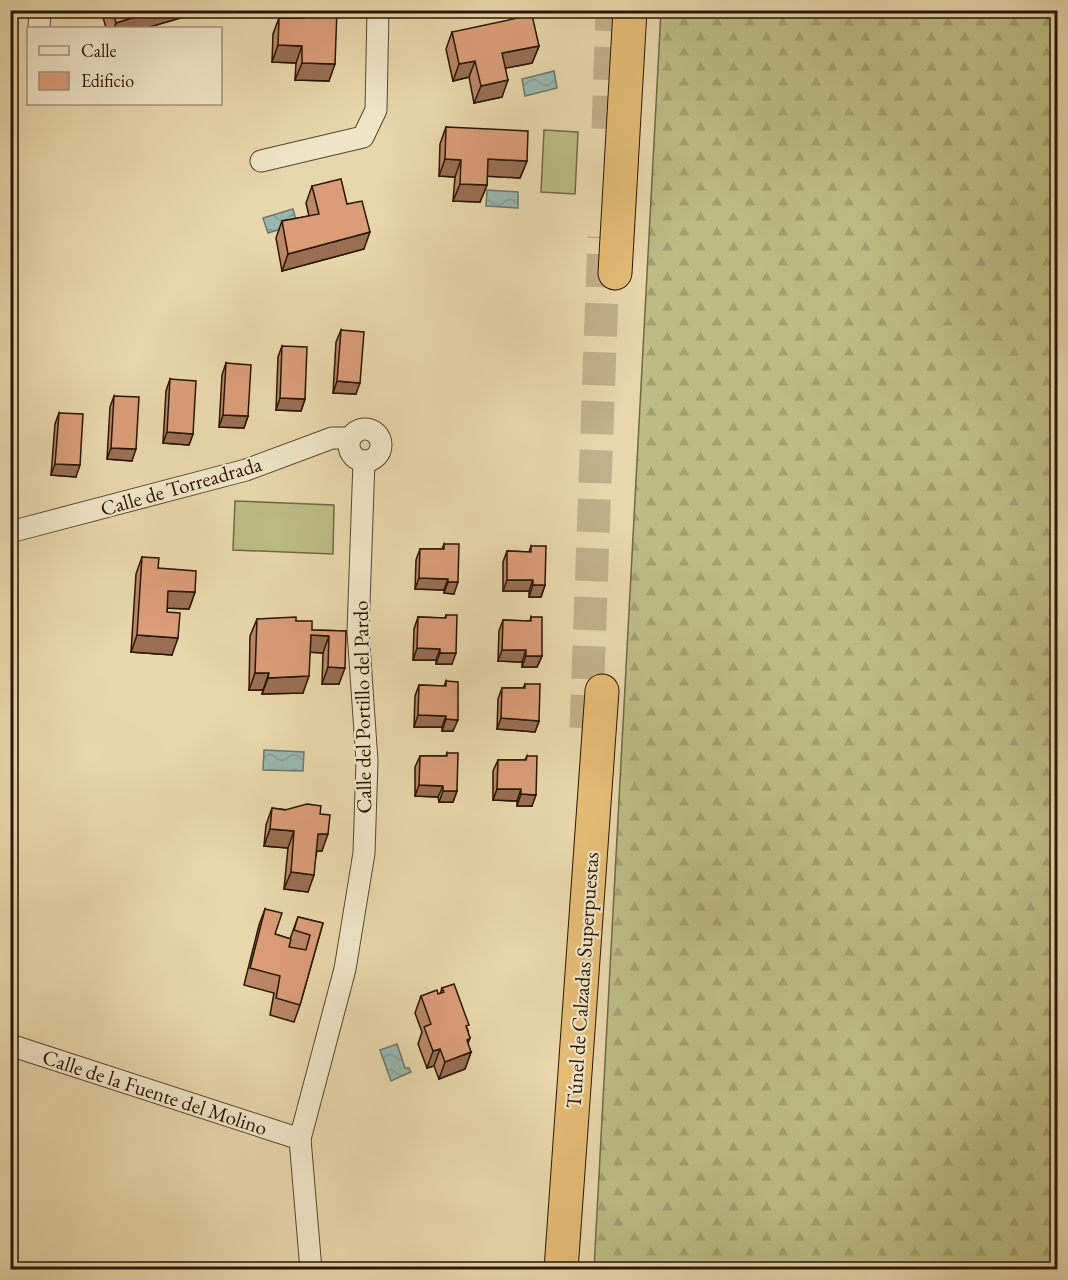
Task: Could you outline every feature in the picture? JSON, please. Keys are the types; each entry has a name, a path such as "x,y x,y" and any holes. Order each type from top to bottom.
{"highway":[{"path":"615,273 630,10"},
{"name":"Túnel de Calzadas Superpuestas","path":"561,1269 602,691"}],"street":[{"path":"39,27 40,10"},
{"path":"261,161 363,137 376,110 378,10"},
{"name":"Calle de Torreadrada","path":"10,532 246,470 332,438 350,438 363,429 378,434 381,444 378,455 364,461"},
{"name":"Calle del Portillo del Pardo","path":"312,1269 300,1139 345,969 363,853 367,761 358,632 364,461"},
{"name":"Calle de la Fuente del Molino","path":"10,1046 300,1139"}],"green space":[{"path":"661,11 1057,11 1057,1269 594,1269"},
{"path":"544,130 578,132 575,194 541,192"},
{"path":"235,501 334,505 333,554 233,550"}],"water":[{"path":"554,71 557,88 525,96 522,79"},
{"path":"487,190 518,192 518,208 486,206"},
{"path":"293,209 297,224 268,233 263,218"},
{"path":"264,750 304,752 303,771 263,770"},
{"path":"397,1044 405,1068 409,1068 411,1072 391,1081 380,1050"}],"building":[{"path":"112,10 156,10 116,23"},
{"path":"304,10 337,10 335,64 302,63 302,46 278,45 279,18 304,18"},
{"path":"532,15 539,46 502,53 508,80 481,86 475,61 459,64 452,32"},
{"path":"446,127 528,131 527,161 488,159 487,185 460,184 461,160 445,159"},
{"path":"341,179 347,204 362,201 370,232 288,254 282,221 319,214 312,186"},
{"path":"341,330 364,332 360,383 337,381"},
{"path":"282,346 307,347 305,399 280,398"},
{"path":"226,363 251,365 248,416 223,415"},
{"path":"170,379 196,381 193,434 167,432"},
{"path":"114,396 139,397 136,449 111,448"},
{"path":"59,413 83,414 80,465 55,464"},
{"path":"444,544 459,544 458,582 448,582 448,579 419,578 420,549 444,549"},
{"path":"531,546 546,546 545,585 533,585 533,580 507,580 507,551 531,552"},
{"path":"142,557 159,558 158,568 196,571 195,592 168,591 167,612 180,613 178,638 137,635"},
{"path":"446,615 457,615 456,653 440,653 440,649 417,648 418,617 446,618"},
{"path":"296,617 296,621 312,621 312,630 346,631 345,668 328,667 329,636 311,635 309,676 268,678 269,673 255,673 257,619"},
{"path":"531,617 542,617 542,656 526,656 526,650 502,650 503,620 531,621"},
{"path":"446,681 458,682 458,720 446,719 446,716 418,715 419,685 446,686"},
{"path":"525,684 540,684 539,721 501,718 502,688 525,688"},
{"path":"447,753 458,753 457,791 443,791 443,786 419,785 420,756 447,756"},
{"path":"527,756 537,756 536,795 521,794 521,789 497,789 498,760 526,760"},
{"path":"307,804 321,806 320,814 330,815 328,834 318,834 314,875 291,872 294,831 270,829 272,808 285,810"},
{"path":"265,909 282,913 275,934 291,939 289,947 306,950 310,935 294,930 298,917 323,923 300,1005 276,998 280,976 250,968"},
{"path":"454,984 469,1025 466,1026 470,1038 467,1040 471,1052 445,1062 440,1049 433,1051 424,1027 431,1024 421,996 437,990 438,994 444,992 442,988"}],"tunnel":[{"path":"608,129 612,10"},
{"path":"586,728 604,237"}]}
